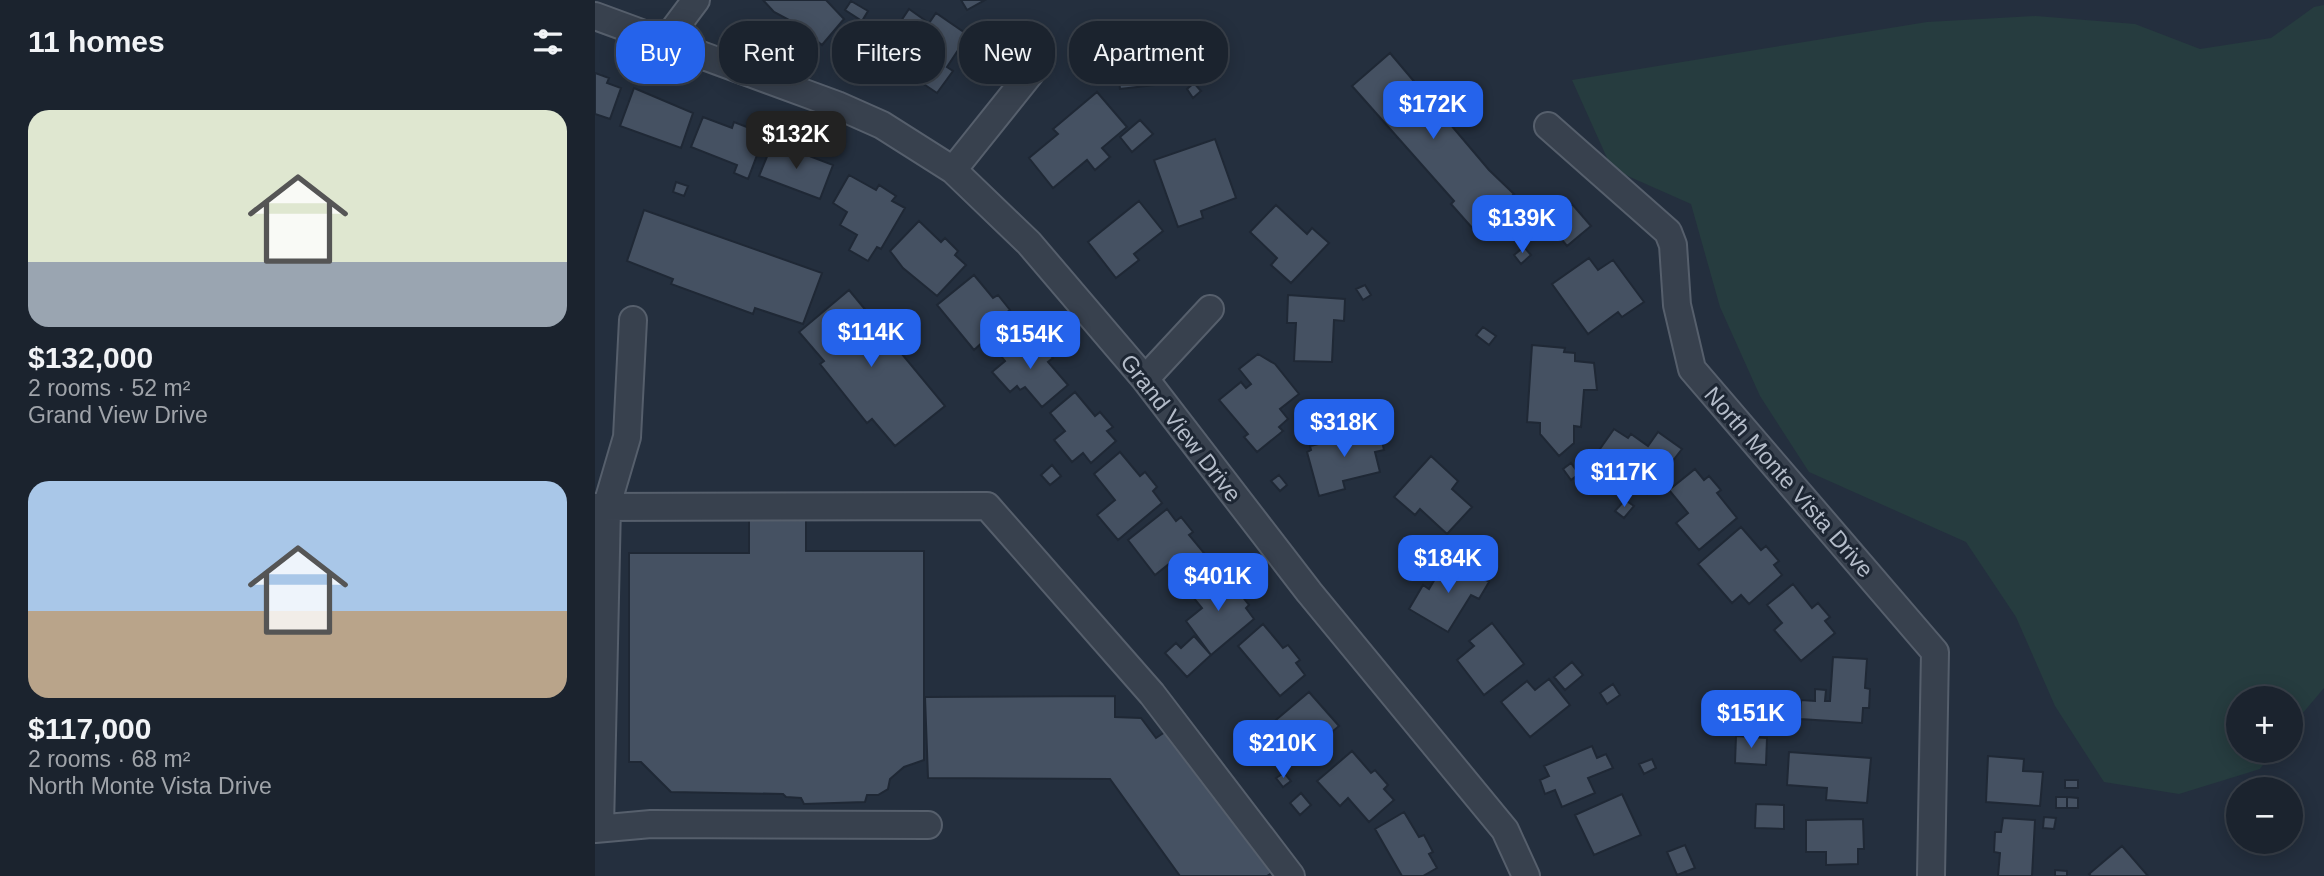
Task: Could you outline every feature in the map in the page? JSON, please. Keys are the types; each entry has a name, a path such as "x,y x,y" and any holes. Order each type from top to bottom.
{"street":[{"path":"680,21 696,0"},
{"name":"Grand View Drive","path":"595,16 616,23"},
{"name":"Grand View Drive","path":"705,55 882,125 953,170 1029,243 1145,379 1318,602 1505,830 1526,876"},
{"path":"953,170 1022,84"},
{"name":"North Monte Vista Drive","path":"1548,127 1668,232 1673,245 1677,305 1692,369 1935,652 1931,876"},
{"path":"1145,379 1210,309"},
{"path":"633,320 627,437 601,506 598,828 651,824 928,825"},
{"path":"601,506 987,506 1152,694 1290,876"}],"green space":[{"path":"2324,5 2324,688 2303,713 2303,686 2226,686 2226,763 2264,763 2260,769 2226,777 2226,779 2179,794 2104,782 2055,706 2016,617 1966,542 1809,472 1760,396 1720,307 1691,204 1612,169 1572,80 1927,22 2036,16 2135,24 2200,49 2271,38 2314,7"}],"building":[{"path":"763,0 826,0 844,19 832,21 832,33 822,45 818,42 818,21 791,21 774,12"},
{"path":"961,0 985,0 967,10"},
{"path":"851,1 868,11 862,21 845,10"},
{"path":"909,9 926,21 901,21"},
{"path":"936,13 959,29 959,49 947,67 953,71 945,82 945,21 930,21"},
{"path":"1390,53 1489,170 1514,194 1474,230 1451,204 1454,201 1352,86"},
{"path":"595,73 609,78 607,83 621,88 610,119 595,114"},
{"path":"924,84 944,84 937,93"},
{"path":"1120,84 1154,84 1154,85 1120,89"},
{"path":"1195,84 1201,91 1193,98 1187,89"},
{"path":"634,88 693,113 681,148 620,126"},
{"path":"1097,92 1127,127 1102,148 1110,157 1095,170 1087,160 1053,188 1029,158 1058,134 1053,129"},
{"path":"703,117 732,128 734,122 765,134 748,179 734,173 737,165 691,147"},
{"path":"1140,120 1153,134 1132,152 1120,137"},
{"path":"1215,139 1236,198 1201,211 1203,218 1178,227 1154,160"},
{"path":"773,142 833,165 820,199 759,176"},
{"path":"849,175 876,190 879,185 896,196 892,201 905,208 881,249 877,247 868,261 849,250 857,235 840,225 847,212 833,203"},
{"path":"676,182 688,186 684,196 673,192"},
{"path":"1139,201 1163,231 1134,254 1139,260 1116,278 1088,242"},
{"path":"1572,204 1591,226 1567,246 1549,224"},
{"path":"1276,205 1307,234 1312,228 1329,243 1291,283 1271,265 1277,258 1250,232"},
{"path":"644,210 822,273 803,324 755,308 753,314 671,284 673,279 627,261"},
{"path":"919,221 941,242 945,238 958,251 955,255 966,265 937,296 903,268 890,251"},
{"path":"1524,247 1531,255 1521,264 1514,255"},
{"path":"1589,258 1598,270 1613,260 1644,302 1622,317 1618,312 1588,334 1552,284"},
{"path":"974,275 993,298 998,295 1010,310 1006,313 1015,325 990,346 985,340 974,350 937,305"},
{"path":"1365,285 1371,295 1363,300 1356,289"},
{"path":"849,290 945,406 895,446 872,419 867,423 820,364 824,361 799,332"},
{"path":"1288,295 1345,299 1344,321 1334,320 1332,362 1294,361 1296,323 1287,323"},
{"path":"1483,327 1496,336 1489,345 1476,335"},
{"path":"1026,335 1036,346 1040,342 1053,358 1048,362 1068,385 1042,407 1025,387 1020,390 1017,386 1010,392 992,372 1005,361 1001,356"},
{"path":"1532,345 1565,348 1564,352 1575,353 1575,361 1594,363 1597,390 1584,390 1581,427 1574,426 1574,443 1559,456 1540,434 1540,423 1527,422"},
{"path":"1258,354 1275,364 1299,394 1280,409 1288,419 1279,427 1283,431 1257,452 1244,437 1248,434 1219,400 1241,382 1246,388 1251,384 1239,369"},
{"path":"1075,392 1095,416 1100,412 1113,427 1107,431 1116,441 1091,463 1083,453 1072,462 1054,440 1065,431 1050,413"},
{"path":"1358,424 1361,436 1380,432 1384,450 1375,452 1380,472 1343,481 1345,489 1319,496 1307,452 1311,450 1310,446 1336,440 1334,430"},
{"path":"1614,429 1628,438 1631,434 1648,446 1658,432 1682,449 1647,494 1595,456"},
{"path":"1120,452 1140,476 1145,472 1157,487 1153,491 1162,503 1118,540 1097,515 1115,500 1094,474"},
{"path":"1431,456 1458,481 1452,489 1472,507 1447,534 1420,509 1415,515 1394,497"},
{"path":"1571,463 1579,474 1571,480 1563,469"},
{"path":"1052,465 1061,476 1050,485 1041,475"},
{"path":"1695,469 1704,480 1709,476 1721,490 1717,493 1737,518 1699,550 1676,523 1688,513 1669,490"},
{"path":"1279,475 1287,485 1280,491 1271,481"},
{"path":"1625,500 1634,506 1624,518 1615,511"},
{"path":"1167,509 1176,521 1181,517 1193,532 1189,535 1209,559 1182,581 1169,564 1155,575 1128,540"},
{"path":"749,519 806,519 806,551 924,551 924,760 904,767 890,779 888,789 878,795 867,795 865,802 804,804 801,798 786,797 783,794 671,792 641,762 629,762 629,553 749,553"},
{"path":"1741,527 1761,550 1766,546 1779,561 1774,565 1782,575 1749,604 1741,595 1732,603 1698,564"},
{"path":"1448,557 1489,582 1479,599 1471,595 1448,632 1409,609 1423,585 1429,589"},
{"path":"1213,570 1233,594 1237,590 1249,605 1246,608 1254,619 1211,655 1186,621 1202,608 1188,591"},
{"path":"1793,584 1812,608 1818,603 1830,617 1825,621 1835,633 1801,661 1774,630 1782,623 1767,605"},
{"path":"1492,623 1524,664 1484,695 1457,660 1474,646 1469,641"},
{"path":"1263,624 1283,648 1288,645 1300,660 1296,663 1305,675 1280,696 1238,646"},
{"path":"1194,636 1211,655 1187,677 1165,653 1176,643 1181,648"},
{"path":"1833,657 1867,659 1865,688 1870,689 1869,708 1863,708 1862,723 1800,719 1801,700 1815,701 1815,689 1826,690 1825,701 1830,701"},
{"path":"1572,662 1583,675 1565,690 1554,677"},
{"path":"1549,679 1570,705 1530,737 1501,702 1527,681 1535,690"},
{"path":"1613,684 1620,695 1607,704 1600,693"},
{"path":"1309,692 1339,726 1313,748 1305,738 1292,750 1270,725"},
{"path":"1115,696 1115,717 1141,718 1156,738 1174,726 1278,869 1267,876 1180,876 1110,779 928,778 925,697"},
{"path":"1736,736 1767,738 1766,765 1735,763"},
{"path":"1592,746 1597,758 1606,754 1613,768 1588,778 1595,793 1562,807 1555,790 1545,794 1540,780 1549,776 1544,766"},
{"path":"1352,751 1371,773 1375,770 1388,785 1384,789 1394,800 1369,822 1348,798 1340,806 1317,781"},
{"path":"1789,752 1871,758 1867,803 1826,800 1827,788 1787,785"},
{"path":"1988,756 2024,759 2023,771 2043,772 2040,806 1986,802"},
{"path":"1652,759 1656,768 1644,774 1639,764"},
{"path":"1284,773 1291,781 1283,787 1276,778"},
{"path":"2065,780 2078,780 2078,788 2065,788"},
{"path":"1301,793 1311,805 1300,815 1290,803"},
{"path":"1622,794 1641,835 1594,855 1575,815"},
{"path":"2056,797 2067,797 2067,808 2056,808"},
{"path":"2067,797 2078,798 2078,808 2067,808"},
{"path":"1756,804 1784,805 1784,829 1755,828"},
{"path":"1404,812 1419,837 1424,835 1433,852 1429,854 1437,868 1423,876 1402,876 1375,829"},
{"path":"2044,817 2056,818 2054,829 2043,828"},
{"path":"2003,818 2035,820 2032,876 1998,876 2000,853 1994,852 1995,832 2001,832"},
{"path":"1863,819 1864,849 1858,849 1858,864 1826,865 1826,852 1806,852 1806,820"},
{"path":"1685,845 1695,868 1677,875 1667,852"},
{"path":"2122,846 2148,876 2089,874"},
{"path":"2055,870 2067,871 2067,876 2055,876"}]}
